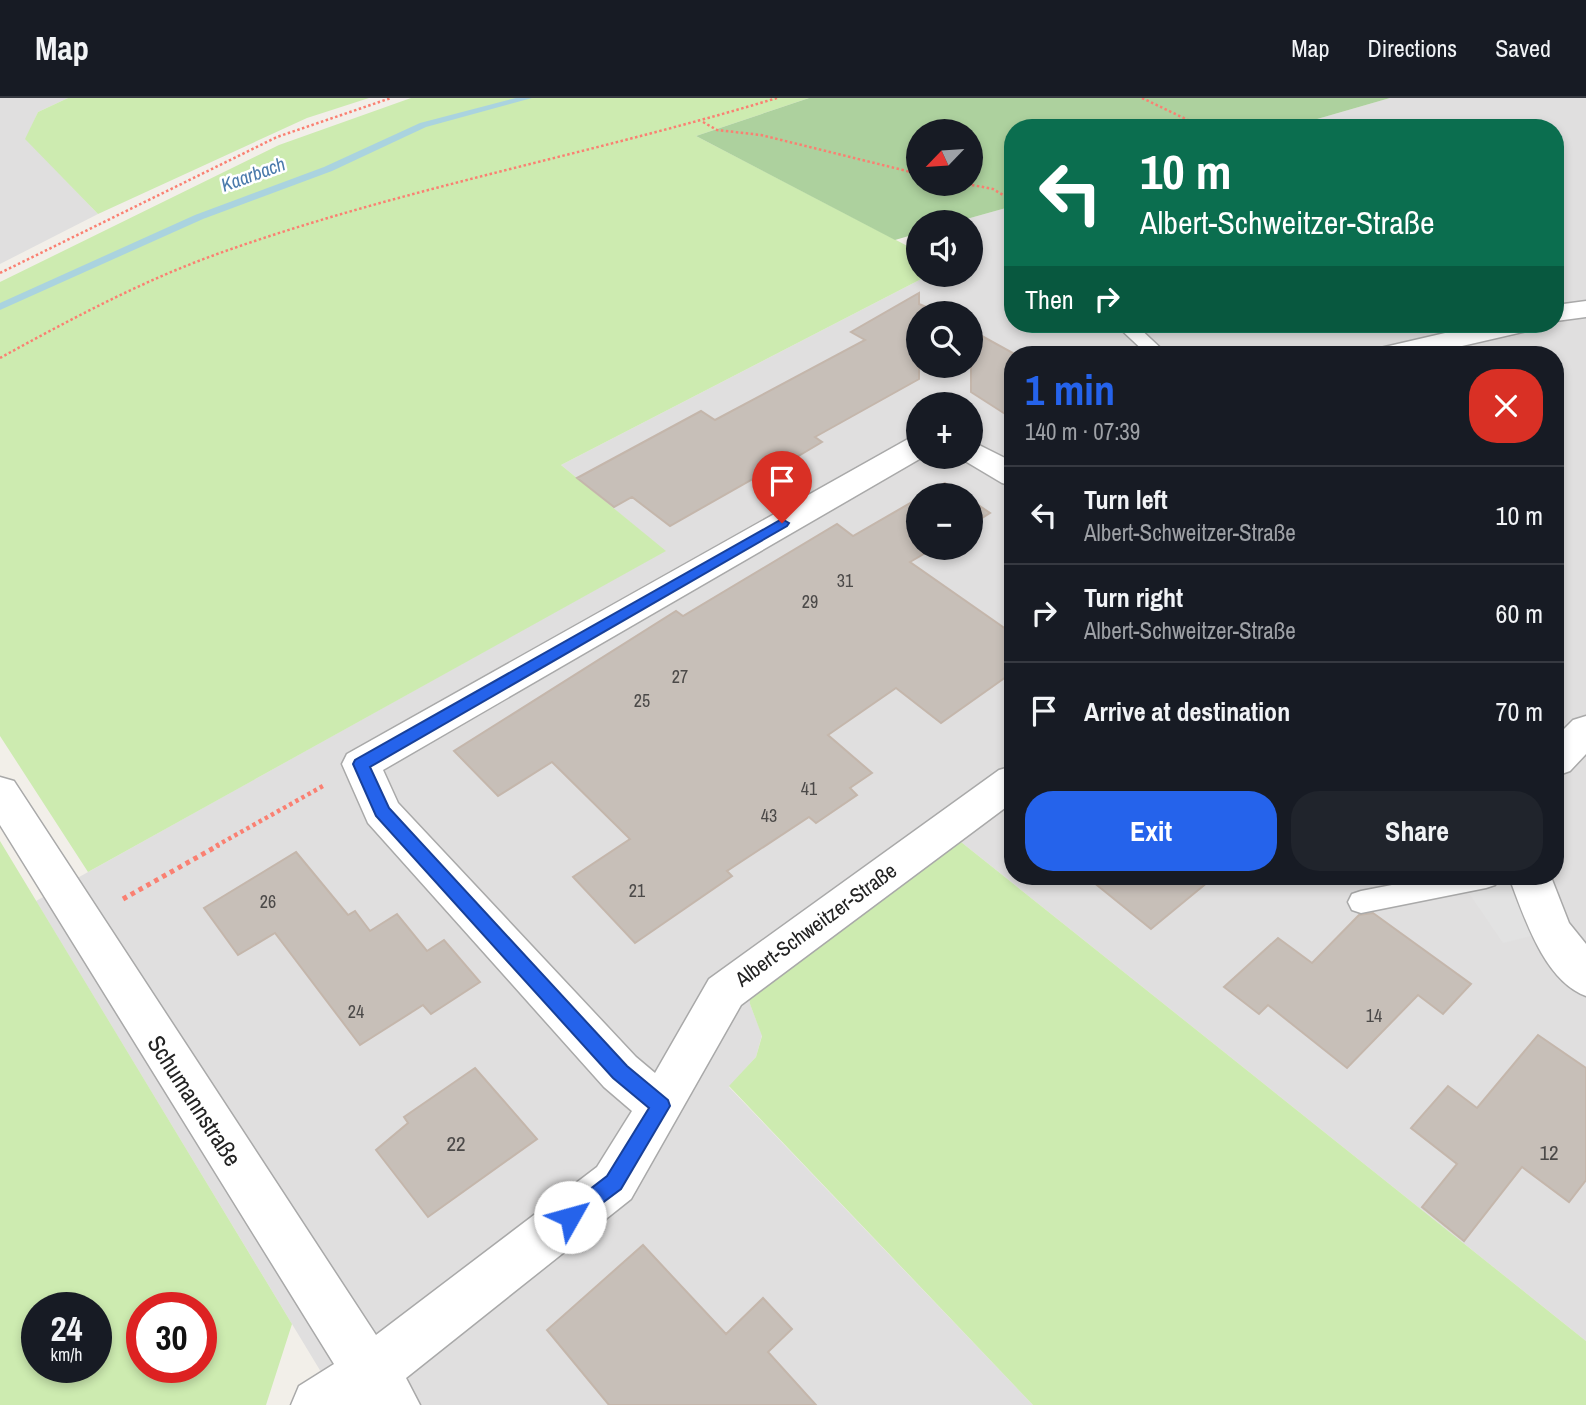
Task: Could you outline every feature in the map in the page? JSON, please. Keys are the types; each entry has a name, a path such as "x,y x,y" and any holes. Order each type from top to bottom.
{"street":[{"path":"1564,312 1586,309"},
{"path":"1425,346 1482,333"},
{"path":"661,1106 620,1072 382,812 361,764 906,453"},
{"path":"983,458 1004,471"},
{"path":"1564,753 1586,730"},
{"name":"Albert-Schweitzer-Straße","path":"318,1405 383,1388 614,1183 725,992 1004,788"},
{"name":"Schumannstraße","path":"0,792 79,922 331,1315 383,1388"},
{"path":"1533,885 1551,932 1586,976"}],"lane":[{"path":"1134,333 1150,346"},
{"path":"1361,902 1446,885"}],"path":[{"path":"0,273 277,137 391,98"},
{"path":"0,358 77,316 219,253 453,182 702,121 777,98"},
{"path":"1142,98 1186,119"},
{"path":"702,121 717,130 761,135 843,158 906,171"},
{"path":"984,187 1004,196"},
{"path":"79,922 361,764"}],"shaded area":[{"path":"0,98 68,98 38,112 26,139 98,214 0,264"},
{"path":"1390,98 1586,98 1586,1341 1015,885 1564,885 1564,346 1004,346 1004,876 941,826 750,1004 762,1035 756,1057 729,1087 1033,1405 341,1405 36,901 665,551 561,465 906,287 983,287 983,214 1004,209 1004,333 1564,333 1564,119 1317,119"},
{"path":"1463,885 1519,885 1551,931 1503,943"}],"green space":[{"path":"68,98 369,98 307,118 98,214 25,139 38,112"},
{"path":"411,98 809,98 696,136 906,245 906,287 561,465 666,551 88,872 0,736 0,282 279,145"},
{"path":"809,98 1390,98 1317,119 1004,119 1004,209 983,214 983,210 906,210 906,237 895,240 696,136"},
{"path":"941,826 1004,876 1004,885 1015,885 1586,1341 1586,1405 1033,1405 729,1086 756,1057 762,1036 750,1004 749,979"},
{"path":"0,841 292,1324 266,1405 0,1405"}],"building":[{"path":"919,293 919,301 906,301 906,378 919,379 815,437 822,442 768,474 765,472 670,526 632,497 614,507 577,478 701,411 715,420 865,340 851,332"},
{"path":"983,337 1004,348 1004,413 983,400 983,392 971,392 971,378 983,378"},
{"path":"906,505 906,560 913,560 910,562 1004,628 1004,678 941,723 896,688 828,735 872,773 850,788 857,795 816,823 809,817 727,871 732,876 635,943 573,877 630,839 552,762 498,796 454,751 676,611 683,616 837,524 853,536"},
{"path":"983,508 990,513 983,517"},
{"path":"296,852 348,915 355,911 370,931 397,914 427,951 444,940 480,982 431,1014 423,1005 360,1045 275,933 238,955 204,908"},
{"path":"1097,885 1204,885 1151,929"},
{"path":"1373,913 1471,984 1443,1014 1418,995 1347,1068 1268,1005 1259,1014 1224,987 1278,938 1312,963 1359,915"},
{"path":"1538,1035 1586,1068 1586,1180 1569,1202 1522,1167 1464,1241 1422,1207 1457,1164 1411,1128 1448,1086 1477,1108"},
{"path":"475,1068 537,1139 428,1217 376,1150 408,1123 404,1117"},
{"path":"643,1245 726,1334 763,1298 792,1329 768,1352 816,1405 609,1405 547,1330"}],"waterway":[{"name":"Kaarbach","path":"0,307 199,217 328,169 423,125 527,98"}],"route":[{"path":"570,1217 614,1183 661,1106 620,1072 382,812 361,764 782,523"}]}
